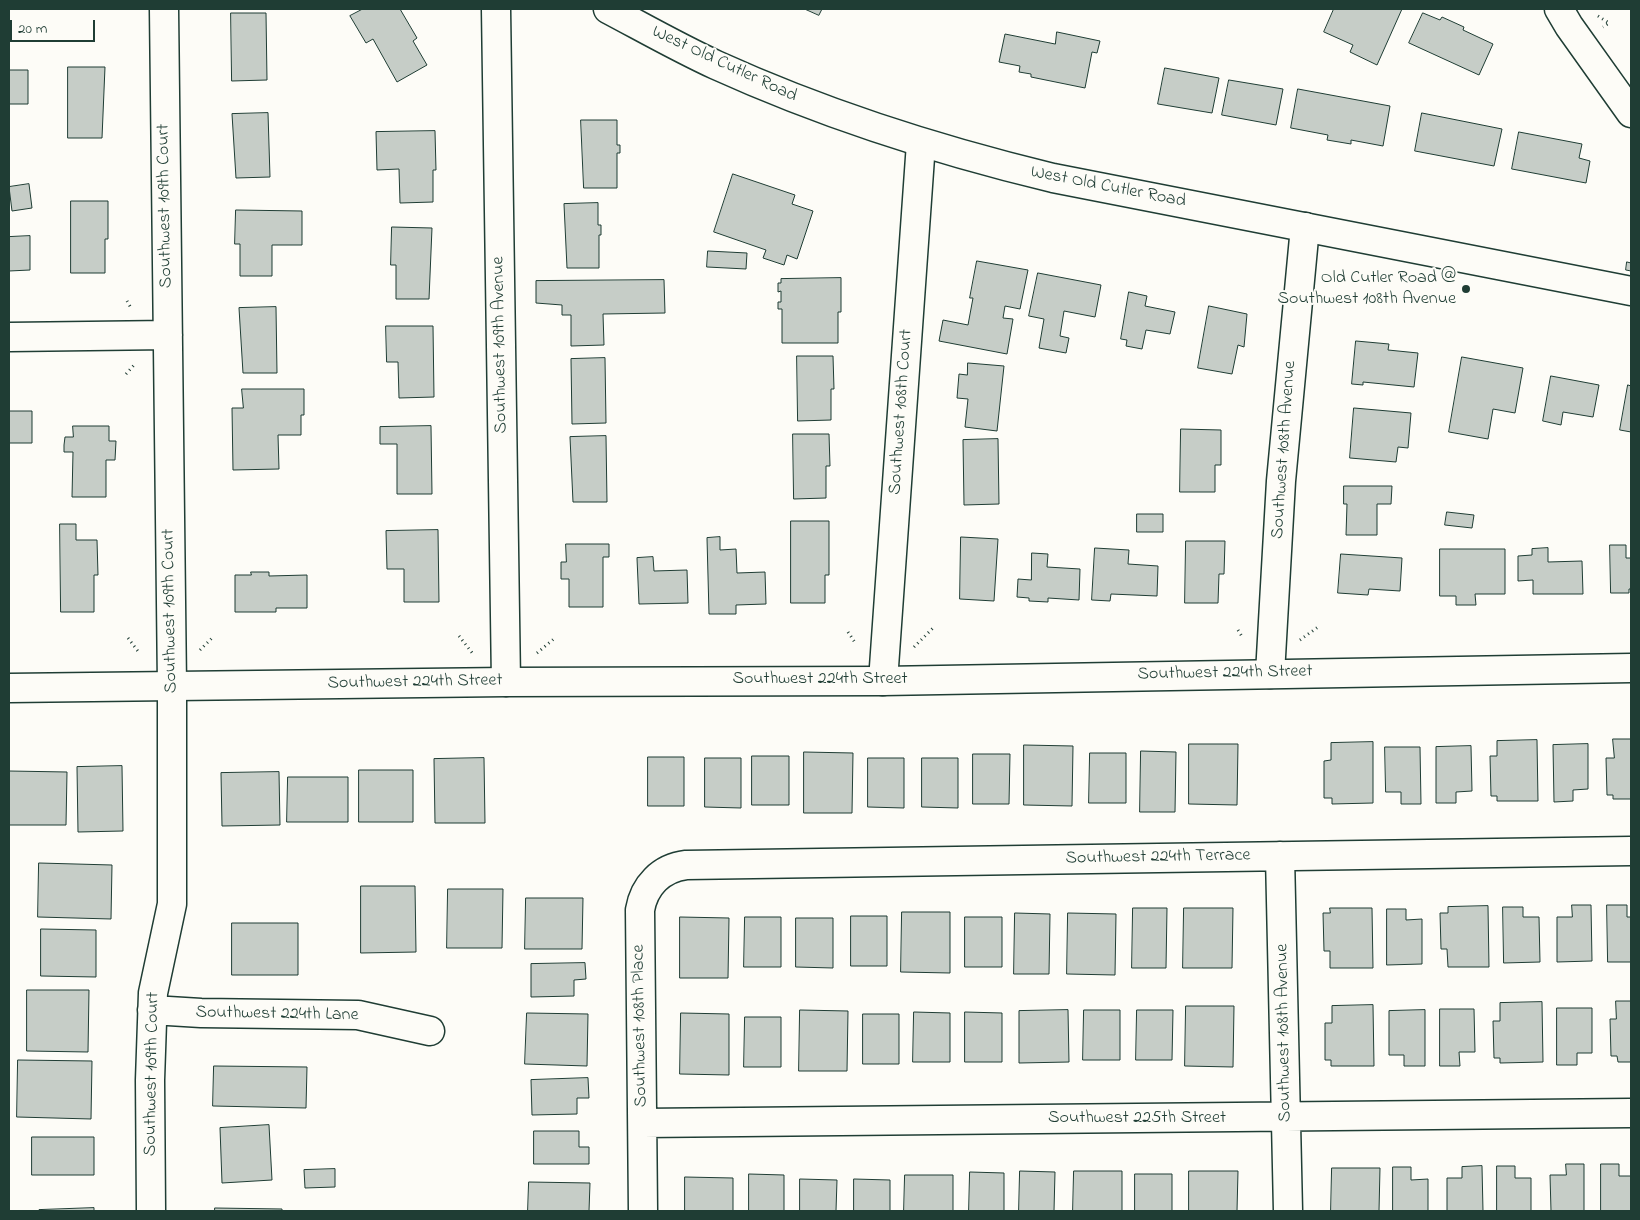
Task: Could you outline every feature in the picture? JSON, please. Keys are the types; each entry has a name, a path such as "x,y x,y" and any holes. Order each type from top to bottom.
{"street":[{"name":"Southwest 109th Court","path":"151,1211 153,993 172,904 172,686 164,9"},
{"name":"Southwest 109th Avenue","path":"496,9 506,682"},
{"name":"West Old Cutler Road","path":"608,9 714,64 776,91 847,119 921,143 1053,178 1631,291"},
{"path":"1559,9 1568,26 1631,113"},
{"name":"Southwest 108th Court","path":"883,681 921,143"},
{"name":"Southwest 108th Avenue","path":"1270,674 1281,481 1305,226"},
{"path":"9,337 168,335"},
{"name":"Southwest 224th Street","path":"9,688 506,682 883,681 1631,668"},
{"name":"Southwest 224th Terrace","path":"686,865 1631,851"},
{"name":"Southwest 108th Avenue","path":"1280,856 1288,1211"},
{"name":"Southwest 108th Place","path":"643,1211 641,903 647,889 658,877 673,868 686,865"},
{"name":"Southwest 224th Lane","path":"152,1010 201,1013 358,1015 430,1031"},
{"name":"Southwest 225th Street","path":"642,1123 1631,1114"}],"path":[{"path":"126,374 138,361"},
{"path":"1300,641 1318,627"},
{"path":"912,650 933,628"},
{"path":"848,632 861,650"},
{"path":"196,654 214,636"},
{"path":"459,636 473,654"},
{"path":"128,638 140,654"},
{"path":"537,653 555,638"}],"building":[{"path":"363,9 400,9 417,38 413,41 427,65 397,82 373,39 366,43 350,16"},
{"path":"805,9 822,9 819,15"},
{"path":"1334,9 1402,9 1377,65 1350,52 1353,45 1324,32"},
{"path":"231,13 266,13 267,80 232,81"},
{"path":"1423,13 1440,20 1442,17 1464,27 1463,30 1493,44 1479,75 1409,43"},
{"path":"1057,32 1100,41 1097,53 1092,52 1085,88 1031,77 1031,74 1019,72 1020,66 999,62 1005,34 1055,44"},
{"path":"68,67 105,67 102,138 68,138"},
{"path":"1165,68 1219,78 1212,113 1158,104"},
{"path":"9,70 28,70 28,104 9,104"},
{"path":"1229,80 1283,89 1276,125 1222,115"},
{"path":"1298,89 1390,106 1383,146 1351,140 1351,144 1327,140 1328,135 1291,128"},
{"path":"268,113 270,177 236,178 232,114"},
{"path":"1422,113 1502,129 1494,166 1415,151"},
{"path":"581,120 617,120 617,145 620,145 620,153 617,153 617,188 584,188"},
{"path":"435,131 436,170 433,170 433,202 400,203 399,169 377,170 376,132"},
{"path":"1519,132 1582,144 1579,158 1590,161 1586,183 1512,169"},
{"path":"733,174 795,195 792,204 813,211 797,259 787,255 784,265 763,258 766,250 714,232"},
{"path":"29,184 32,208 12,211 9,187"},
{"path":"71,201 108,201 108,239 105,239 105,273 71,273"},
{"path":"598,203 598,225 601,225 601,235 599,235 599,268 567,268 564,204"},
{"path":"236,210 302,211 302,245 272,245 272,276 240,276 240,244 235,244"},
{"path":"392,227 432,228 429,299 396,299 396,265 391,265"},
{"path":"30,236 30,270 9,271 9,237"},
{"path":"708,251 747,253 746,269 707,267"},
{"path":"977,261 1028,270 1020,309 1005,306 1003,318 1013,319 1007,354 939,341 943,320 968,325 973,298 970,298"},
{"path":"1627,262 1631,263 1631,271 1626,270"},
{"path":"1038,273 1101,285 1095,317 1064,311 1060,336 1069,338 1066,353 1039,348 1044,319 1029,316"},
{"path":"841,278 841,312 838,312 838,343 782,343 782,309 778,309 778,302 781,302 781,291 778,292 778,283 781,283 781,279"},
{"path":"664,280 665,313 603,314 604,345 571,346 571,315 562,315 562,305 536,303 536,281"},
{"path":"1129,292 1147,296 1145,306 1175,312 1170,334 1146,330 1142,349 1126,346 1127,340 1121,339"},
{"path":"1209,306 1247,314 1244,347 1238,345 1232,374 1198,368"},
{"path":"276,307 277,373 243,373 239,308"},
{"path":"386,326 433,326 434,397 399,398 398,362 387,362"},
{"path":"1356,341 1389,344 1388,350 1418,353 1414,387 1363,382 1363,385 1352,384"},
{"path":"797,356 833,356 834,389 831,389 831,420 798,421"},
{"path":"1462,357 1523,368 1515,413 1493,409 1488,439 1449,432"},
{"path":"605,358 606,423 572,424 571,359"},
{"path":"968,363 1004,366 997,431 965,427 968,399 957,398 959,374 967,375"},
{"path":"1551,376 1599,385 1593,417 1563,412 1561,425 1543,421"},
{"path":"1628,385 1631,386 1631,432 1620,430"},
{"path":"242,389 304,389 304,415 301,415 301,435 278,435 279,469 233,470 232,408 243,408"},
{"path":"1354,408 1411,413 1408,448 1398,447 1396,462 1350,458"},
{"path":"9,411 32,411 32,443 9,443"},
{"path":"73,426 109,426 109,441 116,441 115,460 106,460 106,497 72,497 73,452 64,452 64,445 65,437 73,437"},
{"path":"431,426 432,494 397,494 397,444 380,444 380,427"},
{"path":"1181,429 1221,430 1221,465 1215,465 1215,492 1180,492"},
{"path":"793,434 829,434 830,466 826,466 826,498 794,499"},
{"path":"606,436 607,502 573,502 570,437"},
{"path":"998,439 999,504 964,505 963,440"},
{"path":"1344,486 1392,486 1391,504 1377,504 1377,535 1346,535 1347,504 1344,504"},
{"path":"1447,512 1474,515 1472,528 1445,525"},
{"path":"1137,514 1163,514 1163,532 1137,532"},
{"path":"791,521 829,521 829,575 825,575 825,603 791,603"},
{"path":"60,524 76,524 76,540 97,540 98,575 94,575 94,612 61,612"},
{"path":"438,530 439,602 404,602 404,569 387,569 386,531"},
{"path":"720,537 720,550 736,549 737,573 765,572 766,604 736,605 736,614 709,614 707,538"},
{"path":"961,537 998,539 994,601 960,599"},
{"path":"1186,541 1225,541 1224,574 1219,574 1218,603 1185,603"},
{"path":"566,544 609,544 609,557 603,557 603,607 569,607 569,579 561,579 561,562 566,562"},
{"path":"1610,545 1626,545 1626,558 1631,558 1631,589 1629,589 1629,593 1611,593"},
{"path":"1095,548 1129,550 1128,564 1158,566 1157,596 1111,594 1110,601 1092,600"},
{"path":"1548,548 1548,562 1582,561 1583,594 1533,594 1533,580 1518,581 1518,556 1532,555 1532,549"},
{"path":"1440,549 1505,549 1505,594 1475,594 1476,605 1456,605 1456,596 1440,596"},
{"path":"1032,553 1048,554 1047,567 1080,569 1079,600 1048,598 1048,602 1029,601 1029,598 1017,597 1018,579 1031,580"},
{"path":"1341,554 1402,558 1400,591 1369,589 1368,595 1338,593"},
{"path":"653,557 654,571 687,570 688,603 639,604 637,558"},
{"path":"251,572 269,572 269,576 307,575 307,608 276,608 276,612 235,612 235,575 251,575"},
{"path":"1613,739 1631,739 1631,799 1613,799 1613,795 1607,795 1606,758 1614,758"},
{"path":"1537,740 1538,801 1497,801 1497,796 1491,796 1490,756 1497,756 1497,741"},
{"path":"1373,742 1373,803 1332,804 1332,798 1324,798 1324,761 1331,760 1331,743"},
{"path":"1189,744 1238,744 1237,805 1189,804"},
{"path":"1588,744 1588,789 1573,790 1573,801 1554,802 1553,745"},
{"path":"1024,745 1073,746 1072,806 1024,805"},
{"path":"1471,746 1472,791 1456,792 1456,803 1436,803 1436,747"},
{"path":"1385,747 1420,747 1421,804 1401,804 1401,792 1386,792"},
{"path":"1141,751 1176,752 1175,812 1140,812"},
{"path":"804,752 853,753 852,813 804,813"},
{"path":"1090,753 1126,753 1126,803 1089,803"},
{"path":"973,754 1010,754 1009,804 973,804"},
{"path":"752,756 789,756 789,805 752,805"},
{"path":"648,757 684,757 684,806 648,806"},
{"path":"484,758 485,823 435,823 434,759"},
{"path":"705,758 741,758 741,808 705,807"},
{"path":"868,758 904,758 904,808 868,807"},
{"path":"922,758 958,758 958,808 922,807"},
{"path":"122,766 123,831 78,832 77,767"},
{"path":"359,770 413,770 413,822 359,822"},
{"path":"9,771 67,772 66,825 9,825"},
{"path":"279,772 280,825 222,826 221,773"},
{"path":"288,777 348,777 348,822 287,822"},
{"path":"39,863 112,865 111,919 38,917"},
{"path":"361,886 415,886 416,952 361,953"},
{"path":"448,889 503,889 502,948 447,948"},
{"path":"526,898 583,898 582,949 525,949"},
{"path":"1572,905 1591,905 1592,961 1557,962 1557,917 1572,917"},
{"path":"1607,905 1627,905 1627,917 1631,917 1631,962 1608,962"},
{"path":"1488,906 1489,967 1448,967 1447,949 1441,949 1440,913 1448,913 1448,907"},
{"path":"1503,907 1523,907 1523,917 1539,917 1540,962 1504,963"},
{"path":"1133,908 1167,908 1166,968 1132,968"},
{"path":"1184,908 1233,908 1232,968 1183,968"},
{"path":"1330,908 1372,908 1373,968 1330,968 1330,951 1324,951 1323,913 1330,913"},
{"path":"1387,909 1406,909 1406,920 1422,919 1422,964 1387,965"},
{"path":"902,912 950,912 950,973 901,972"},
{"path":"1015,913 1050,914 1049,974 1014,974"},
{"path":"1068,913 1116,914 1115,975 1067,974"},
{"path":"851,916 887,916 887,966 851,966"},
{"path":"680,917 729,918 728,978 680,978"},
{"path":"745,917 781,917 781,967 744,967"},
{"path":"965,917 1002,917 1002,967 965,967"},
{"path":"796,918 833,918 833,968 796,967"},
{"path":"232,923 298,923 298,975 232,975"},
{"path":"41,929 96,930 96,977 41,976"},
{"path":"585,963 586,979 574,980 574,996 531,997 531,964"},
{"path":"27,990 89,990 88,1052 27,1051"},
{"path":"1616,1001 1631,1001 1631,1062 1618,1062 1617,1056 1611,1056 1610,1019 1616,1019"},
{"path":"1542,1002 1543,1062 1500,1063 1500,1058 1494,1058 1493,1021 1500,1021 1500,1003"},
{"path":"1373,1005 1374,1066 1331,1066 1331,1060 1325,1060 1325,1023 1332,1023 1332,1006"},
{"path":"1186,1006 1234,1006 1233,1067 1185,1066"},
{"path":"1557,1008 1592,1008 1592,1053 1577,1053 1577,1065 1557,1065"},
{"path":"1440,1009 1474,1009 1475,1052 1459,1052 1460,1066 1440,1066"},
{"path":"800,1010 848,1011 847,1071 799,1071"},
{"path":"1068,1010 1069,1062 1019,1063 1019,1011"},
{"path":"1084,1010 1120,1010 1120,1060 1083,1060"},
{"path":"1137,1010 1173,1010 1172,1060 1136,1060"},
{"path":"1425,1010 1425,1066 1404,1066 1404,1055 1389,1055 1389,1011"},
{"path":"914,1012 950,1013 950,1062 913,1062"},
{"path":"965,1012 1002,1013 1002,1062 965,1062"},
{"path":"527,1013 588,1014 587,1066 525,1064"},
{"path":"681,1013 729,1014 729,1075 680,1074"},
{"path":"863,1014 899,1014 899,1064 863,1064"},
{"path":"745,1017 781,1017 781,1067 744,1067"},
{"path":"18,1060 92,1061 91,1119 17,1117"},
{"path":"214,1066 307,1067 306,1108 213,1106"},
{"path":"588,1078 589,1098 577,1098 577,1114 532,1115 531,1080"},
{"path":"269,1125 272,1180 222,1183 220,1128"},
{"path":"534,1131 579,1131 579,1147 589,1147 589,1164 534,1164"},
{"path":"32,1137 94,1137 94,1175 32,1175"},
{"path":"1566,1164 1584,1164 1584,1211 1551,1211 1550,1175 1566,1175"},
{"path":"1601,1164 1619,1164 1619,1176 1631,1176 1631,1211 1601,1211"},
{"path":"1482,1166 1483,1211 1447,1211 1447,1178 1462,1178 1462,1167"},
{"path":"1497,1166 1515,1166 1515,1178 1531,1178 1531,1211 1497,1211"},
{"path":"1393,1167 1411,1167 1411,1180 1428,1179 1428,1211 1393,1211"},
{"path":"1332,1168 1380,1168 1379,1211 1331,1211"},
{"path":"335,1169 335,1187 305,1188 304,1170"},
{"path":"1020,1171 1055,1172 1054,1211 1019,1211"},
{"path":"1074,1171 1122,1171 1122,1211 1073,1211"},
{"path":"1189,1171 1238,1171 1237,1211 1189,1211"},
{"path":"970,1172 1004,1173 1004,1211 969,1211"},
{"path":"749,1174 784,1175 784,1211 749,1211"},
{"path":"1135,1174 1172,1174 1172,1211 1135,1211"},
{"path":"905,1175 953,1175 953,1211 904,1211"},
{"path":"685,1177 733,1178 733,1211 685,1211"},
{"path":"800,1179 837,1180 836,1211 800,1211"},
{"path":"854,1179 890,1180 890,1211 854,1211"},
{"path":"529,1182 590,1183 589,1211 528,1211"},
{"path":"94,1208 94,1211 39,1211 39,1210"},
{"path":"215,1208 282,1209 282,1211 215,1211"}],"place":[{"name":"Old Cutler Road @ Southwest 108th Avenue","path":"1466,289"}]}
